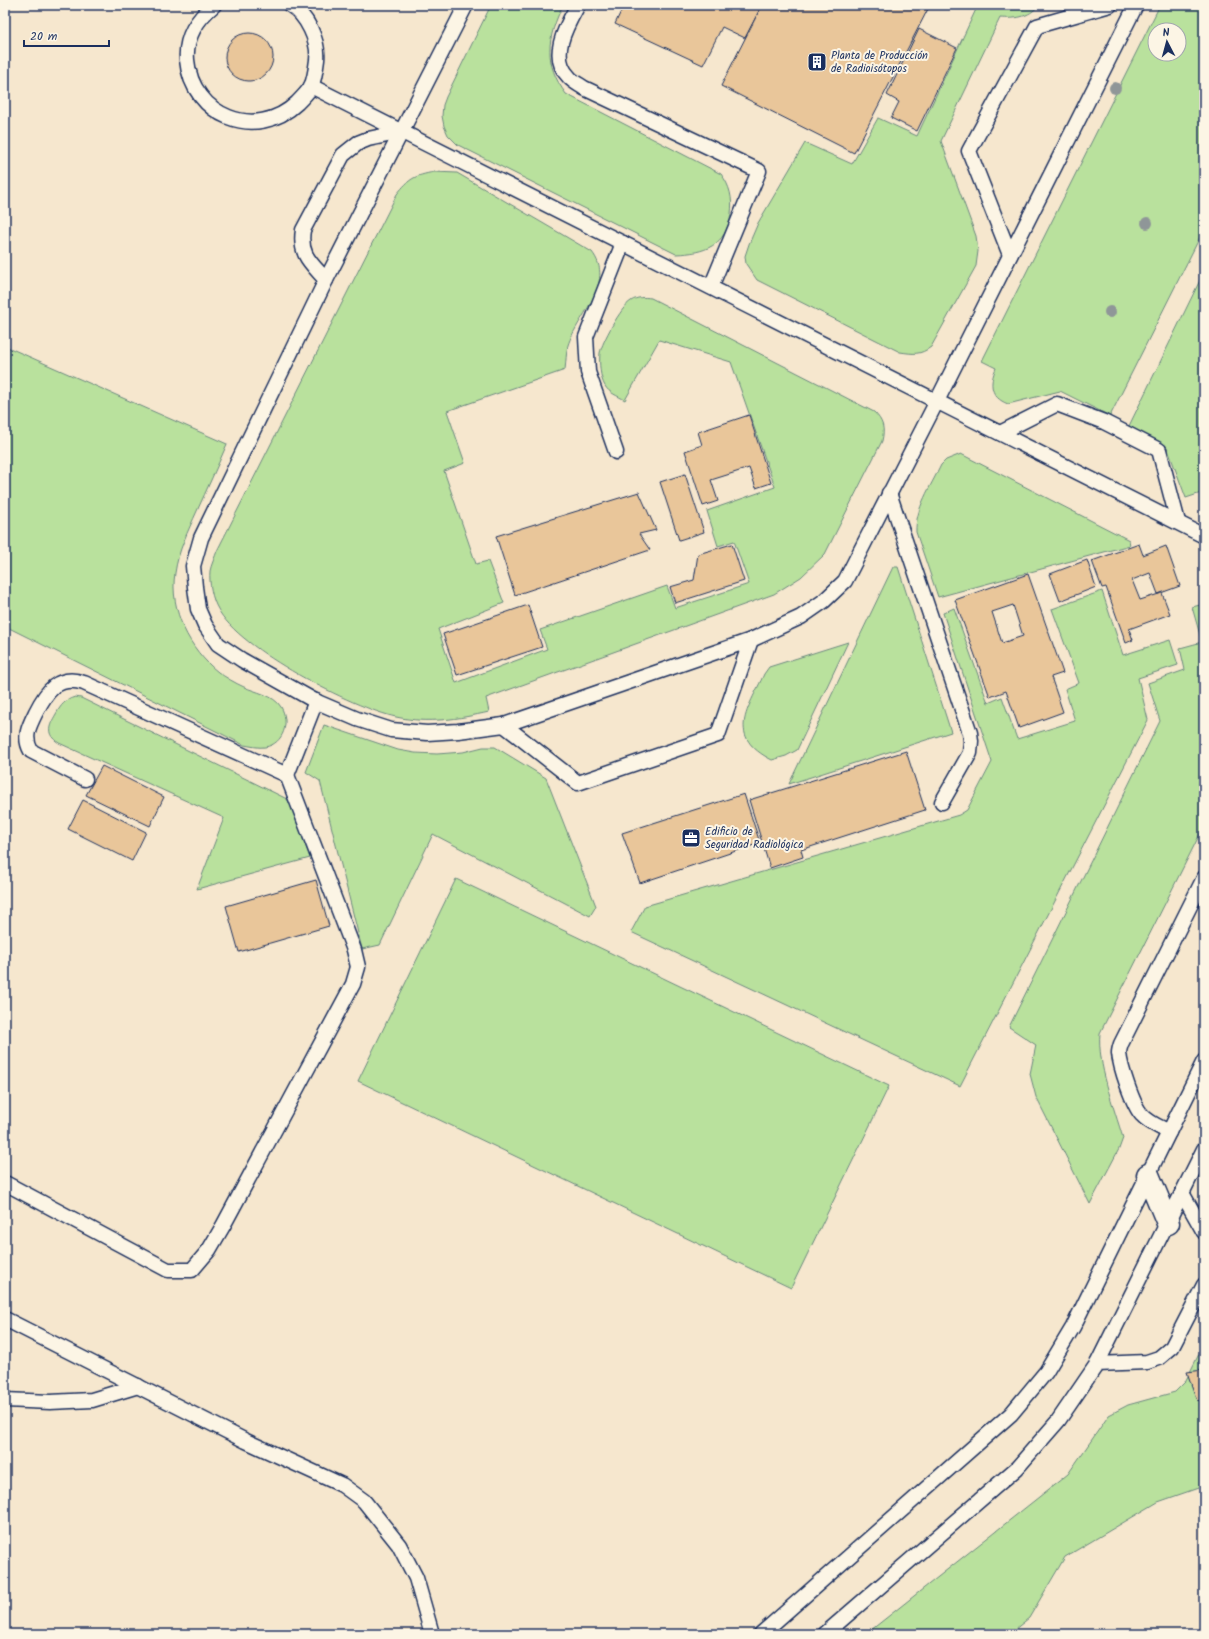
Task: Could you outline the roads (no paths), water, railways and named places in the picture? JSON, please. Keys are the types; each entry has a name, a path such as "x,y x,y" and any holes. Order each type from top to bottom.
{"street":[{"path":"1148,1175 1168,1223"}],"lane":[{"path":"214,5 202,15 191,32 186,52 188,73 196,92 210,108 228,118 248,122 269,120 288,111 304,97 311,86 317,59 315,39 306,21 290,5"},
{"path":"466,5 326,280 201,538 193,566 194,587 198,609 205,625 218,644 242,660 316,701 357,719 390,730 427,733 458,731 504,725 750,640 801,617 835,592 845,581 1136,5"},
{"path":"578,5 564,31 560,48 561,63 568,77 584,88 759,171 711,287"},
{"path":"1010,255 969,151 1037,26 1110,5"},
{"path":"311,86 1204,536"},
{"path":"326,280 307,260 302,248 303,230 343,155 358,143 368,138 402,132"},
{"path":"616,452 588,372 586,337 623,243"},
{"path":"1000,433 1057,404 1104,422 1159,450 1178,522"},
{"path":"889,493 972,740 970,754 942,802"},
{"path":"504,725 578,783 688,746 718,735 750,640"},
{"path":"85,779 31,751 27,744 26,736 44,696 57,684 76,680 287,775"},
{"path":"5,1183 168,1270 192,1270 210,1250 330,1028 358,972 354,950 287,775 316,701"},
{"path":"1169,1132 1150,1122 1138,1110 1125,1076 1119,1053 1121,1044 1204,878"},
{"path":"761,1634 1011,1414 1046,1372 1073,1327 1204,1060"},
{"path":"825,1634 1017,1468 1058,1421 1097,1364 1204,1149"},
{"path":"1182,1194 1204,1232"},
{"path":"1097,1364 1147,1362 1159,1358 1172,1347 1204,1284"},
{"path":"5,1319 246,1441 342,1485 364,1501 399,1545 416,1578 432,1634"},
{"path":"5,1400 50,1402 92,1400 138,1386"}],"place":[{"name":"Planta de Producción de Radioisótopos","path":"817,62"},
{"name":"Edificio de Seguridad Radiológica","path":"691,838"}]}
